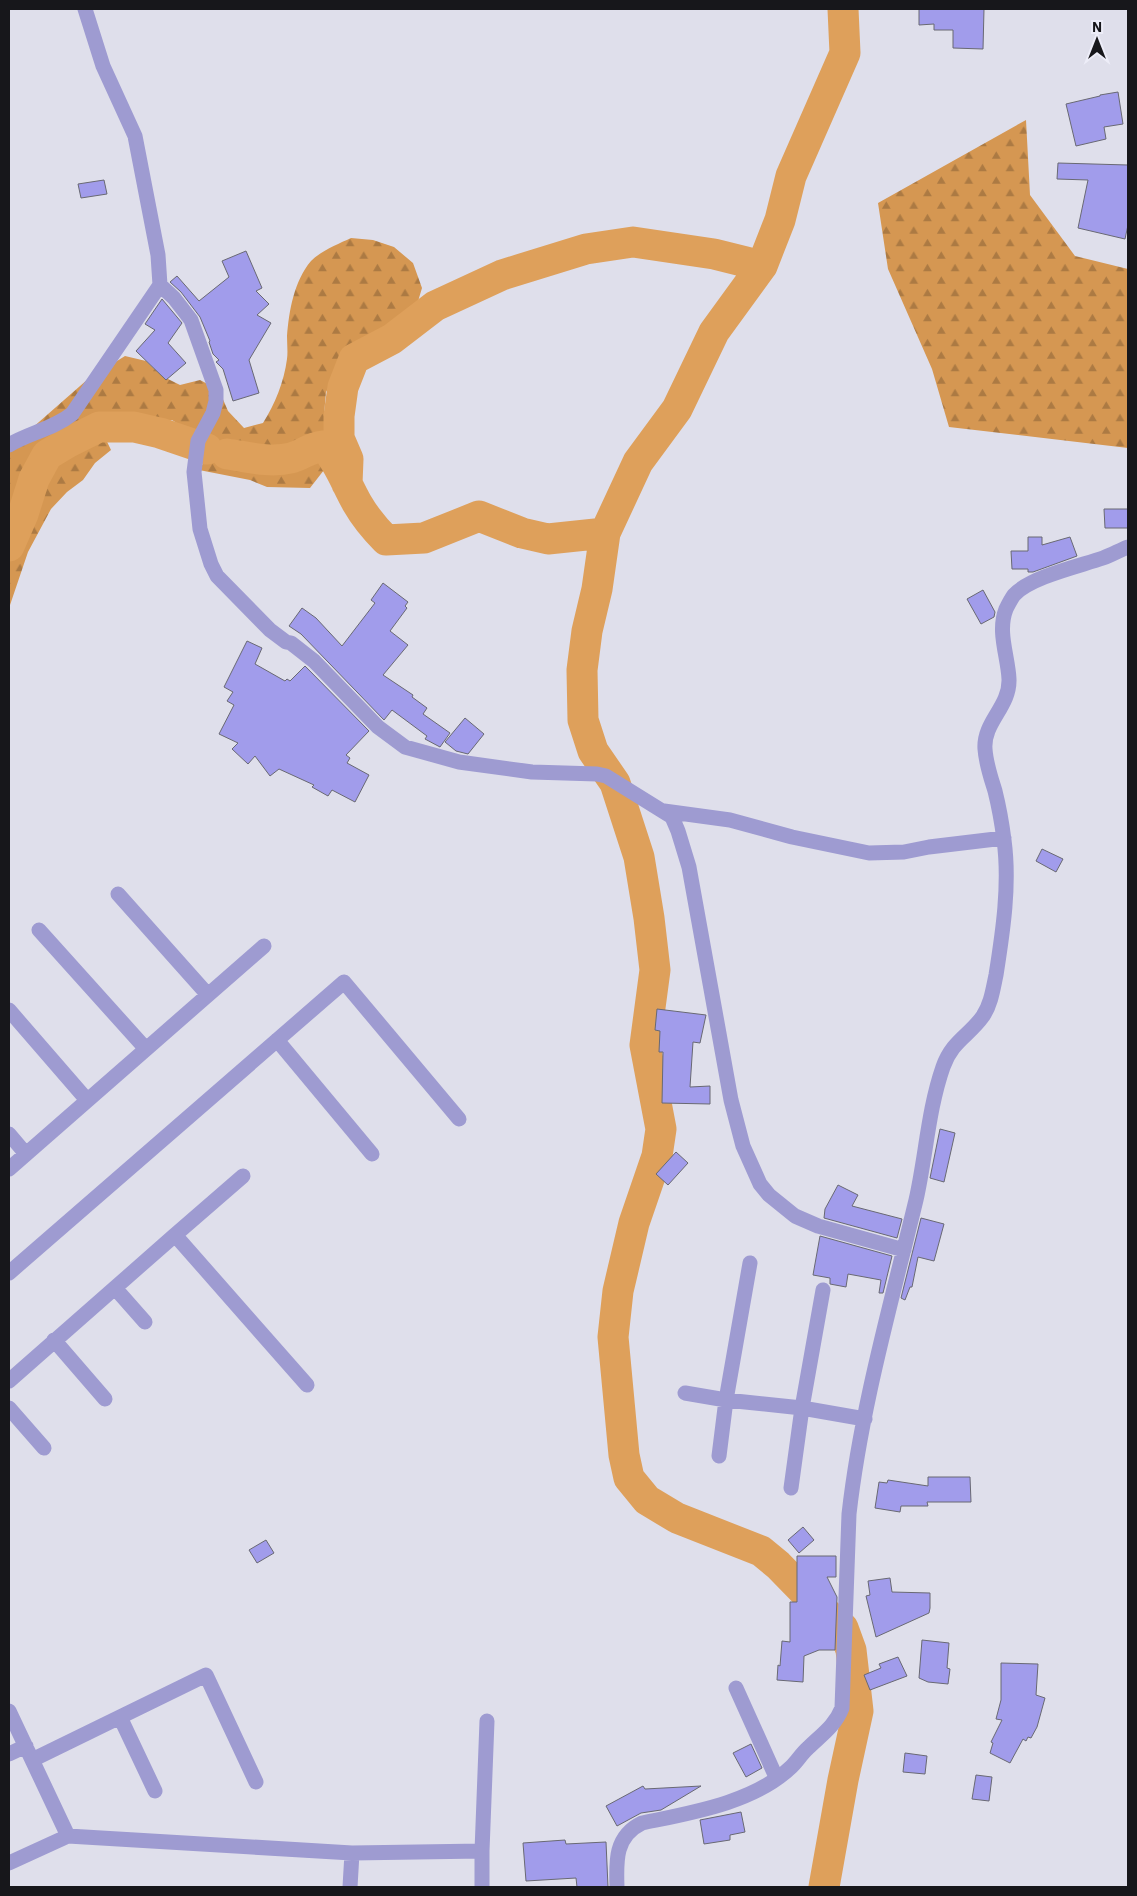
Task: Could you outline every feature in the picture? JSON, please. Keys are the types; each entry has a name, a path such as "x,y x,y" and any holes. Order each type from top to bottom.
{"street":[{"path":"9,445 72,414 160,285 158,255 134,136 103,66 85,9"},
{"path":"160,285 174,298 191,320 215,385 216,401 198,441 194,472 200,529 210,564 217,576 270,630 286,642 291,643 314,662 385,732 405,747 459,762 532,772 597,774 606,776 672,817 689,867 731,1100 743,1146 760,1184 770,1196 795,1216 818,1226 904,1250"},
{"path":"617,1887 619,1846 632,1828 718,1805 759,1789 790,1768 805,1750 830,1728 838,1718 842,1708 849,1514 865,1419 918,1191 932,1112 943,1066 950,1051 985,1014 992,996 1006,882 1004,838 985,748 986,734 1006,698 1008,690 1009,680 1003,621 1006,608 1013,596 1032,583 1107,557 1128,547"},
{"path":"664,811 730,820 792,837 869,853 904,852 1004,838"},
{"path":"118,894 208,995"},
{"path":"39,930 146,1049"},
{"path":"9,1169 264,946"},
{"path":"9,1273 344,982 459,1119"},
{"path":"9,1010 87,1100"},
{"path":"277,1040 372,1154"},
{"path":"9,1134 26,1154"},
{"path":"9,1380 243,1176"},
{"path":"175,1235 307,1385"},
{"path":"719,1456 726,1400 750,1263"},
{"path":"115,1288 145,1322"},
{"path":"791,1488 802,1408 823,1290"},
{"path":"54,1340 105,1399"},
{"path":"685,1393 726,1400 802,1408 865,1419"},
{"path":"9,1408 44,1448"},
{"path":"32,1760 206,1675 256,1782"},
{"path":"736,1688 776,1778"},
{"path":"9,1711 68,1836"},
{"path":"120,1717 155,1791"},
{"path":"482,1887 487,1721"},
{"path":"9,1754 26,1746"},
{"path":"9,1863 68,1836 352,1853 482,1851"},
{"path":"350,1887 352,1853"}],"green space":[{"path":"1026,120 1030,195 1075,256 1128,269 1128,448 949,427 932,369 888,269 878,203"},
{"path":"351,238 373,240 394,247 413,263 422,288 416,308 399,321 363,342 347,355 326,392 324,415 330,436 324,446 324,470 310,488 267,487 250,480 199,470 211,450 201,446 189,431 172,420 151,426 100,427 111,450 95,463 83,480 67,492 51,509 28,552 9,608 9,447 88,379 125,356 146,361 162,376 180,385 200,380 219,390 228,411 244,428 263,423 275,400 284,376 289,317 293,297 300,278 315,257"}],"building":[{"path":"919,9 984,9 983,49 953,48 953,30 934,30 934,24 919,25"},
{"path":"1118,92 1123,124 1104,127 1106,139 1076,146 1066,104"},
{"path":"1058,163 1128,165 1128,225 1125,239 1078,228 1088,180 1057,179"},
{"path":"104,180 107,194 81,198 78,184"},
{"path":"246,251 262,288 256,291 269,304 257,315 271,323 249,360 259,393 233,401 223,369 216,362 219,360 213,354 200,317 181,292 170,282 177,276 199,301 229,277 222,261"},
{"path":"162,299 182,323 168,343 186,363 166,380 136,351 155,330 145,324"},
{"path":"1104,509 1128,509 1128,528 1105,528"},
{"path":"1028,537 1042,537 1042,545 1070,537 1077,556 1033,572 1028,572 1028,569 1012,569 1011,551 1028,551"},
{"path":"383,583 408,602 405,606 407,608 390,631 408,645 383,675 413,695 412,697 427,708 423,714 450,733 440,747 425,739 427,736 392,710 384,720 301,634 289,626 302,608 316,618 342,646 375,603 371,600"},
{"path":"983,590 995,612 994,617 981,624 967,599"},
{"path":"247,641 262,648 255,664 285,681 287,679 290,681 305,666 369,731 346,755 350,758 347,763 369,775 355,802 332,790 328,796 312,787 314,785 279,769 270,776 255,756 248,764 232,749 238,743 219,734 234,705 227,701 233,692 224,687"},
{"path":"465,718 484,734 468,754 456,751 445,742"},
{"path":"1042,849 1063,859 1056,872 1036,861"},
{"path":"657,1009 706,1015 700,1043 693,1042 690,1087 710,1086 710,1104 662,1103 663,1052 659,1052 660,1031 655,1030"},
{"path":"940,1129 955,1133 944,1182 930,1178"},
{"path":"676,1152 688,1163 668,1185 656,1174"},
{"path":"838,1185 858,1195 852,1206 902,1219 897,1238 824,1218 825,1209"},
{"path":"921,1218 944,1224 934,1261 918,1257 912,1287 910,1287 905,1300 901,1298"},
{"path":"820,1236 892,1256 883,1293 879,1293 881,1280 848,1274 846,1287 830,1284 830,1278 813,1275"},
{"path":"928,1477 970,1477 971,1502 927,1502 928,1506 901,1506 900,1512 875,1508 879,1482 887,1483 888,1480 928,1486"},
{"path":"803,1527 814,1540 799,1553 788,1540"},
{"path":"266,1540 274,1553 257,1563 249,1550"},
{"path":"797,1556 836,1556 836,1577 827,1577 837,1597 835,1650 819,1650 804,1656 803,1682 777,1680 782,1641 790,1642 790,1602 797,1602"},
{"path":"890,1578 892,1592 930,1593 929,1613 876,1637 866,1596 870,1595 868,1581"},
{"path":"922,1640 949,1643 947,1668 950,1669 948,1684 928,1682 919,1678"},
{"path":"898,1657 907,1676 870,1690 864,1675 881,1668 879,1664"},
{"path":"1001,1663 1038,1664 1036,1695 1045,1698 1037,1727 1031,1738 1028,1737 1026,1741 1023,1739 1010,1763 990,1753 993,1743 991,1742 1002,1720 996,1719 1001,1700"},
{"path":"751,1744 762,1768 746,1777 733,1753"},
{"path":"905,1753 927,1756 925,1774 903,1772"},
{"path":"976,1775 992,1777 989,1801 972,1799"},
{"path":"643,1786 645,1789 701,1786 661,1810 641,1813 617,1826 606,1806"},
{"path":"741,1812 745,1832 730,1835 730,1840 704,1844 700,1820"},
{"path":"565,1840 566,1844 606,1842 608,1887 577,1887 576,1878 526,1881 523,1843"}],"waterway":[{"path":"824,1887 843,1780 858,1711 851,1650 843,1628 761,1551 677,1518 647,1500 629,1478 624,1455 613,1337 618,1291 634,1223 657,1156 661,1129 645,1045 655,970 639,857 615,783 593,751 583,720 582,670 587,631 597,589 605,533 638,462 677,409 714,332 762,266 780,220 791,176 845,53 843,9"},
{"path":"347,484 348,459 339,438 339,416 343,387 354,359 392,339 435,306 502,275 586,249 633,242 714,254 762,266"},
{"path":"9,546 23,514 34,479 47,455 99,427 134,427 160,433 207,449"},
{"path":"227,454 275,460 295,457 314,448 324,446 338,466 363,513 386,540 424,538 479,516 522,533 548,539 605,533"}]}
